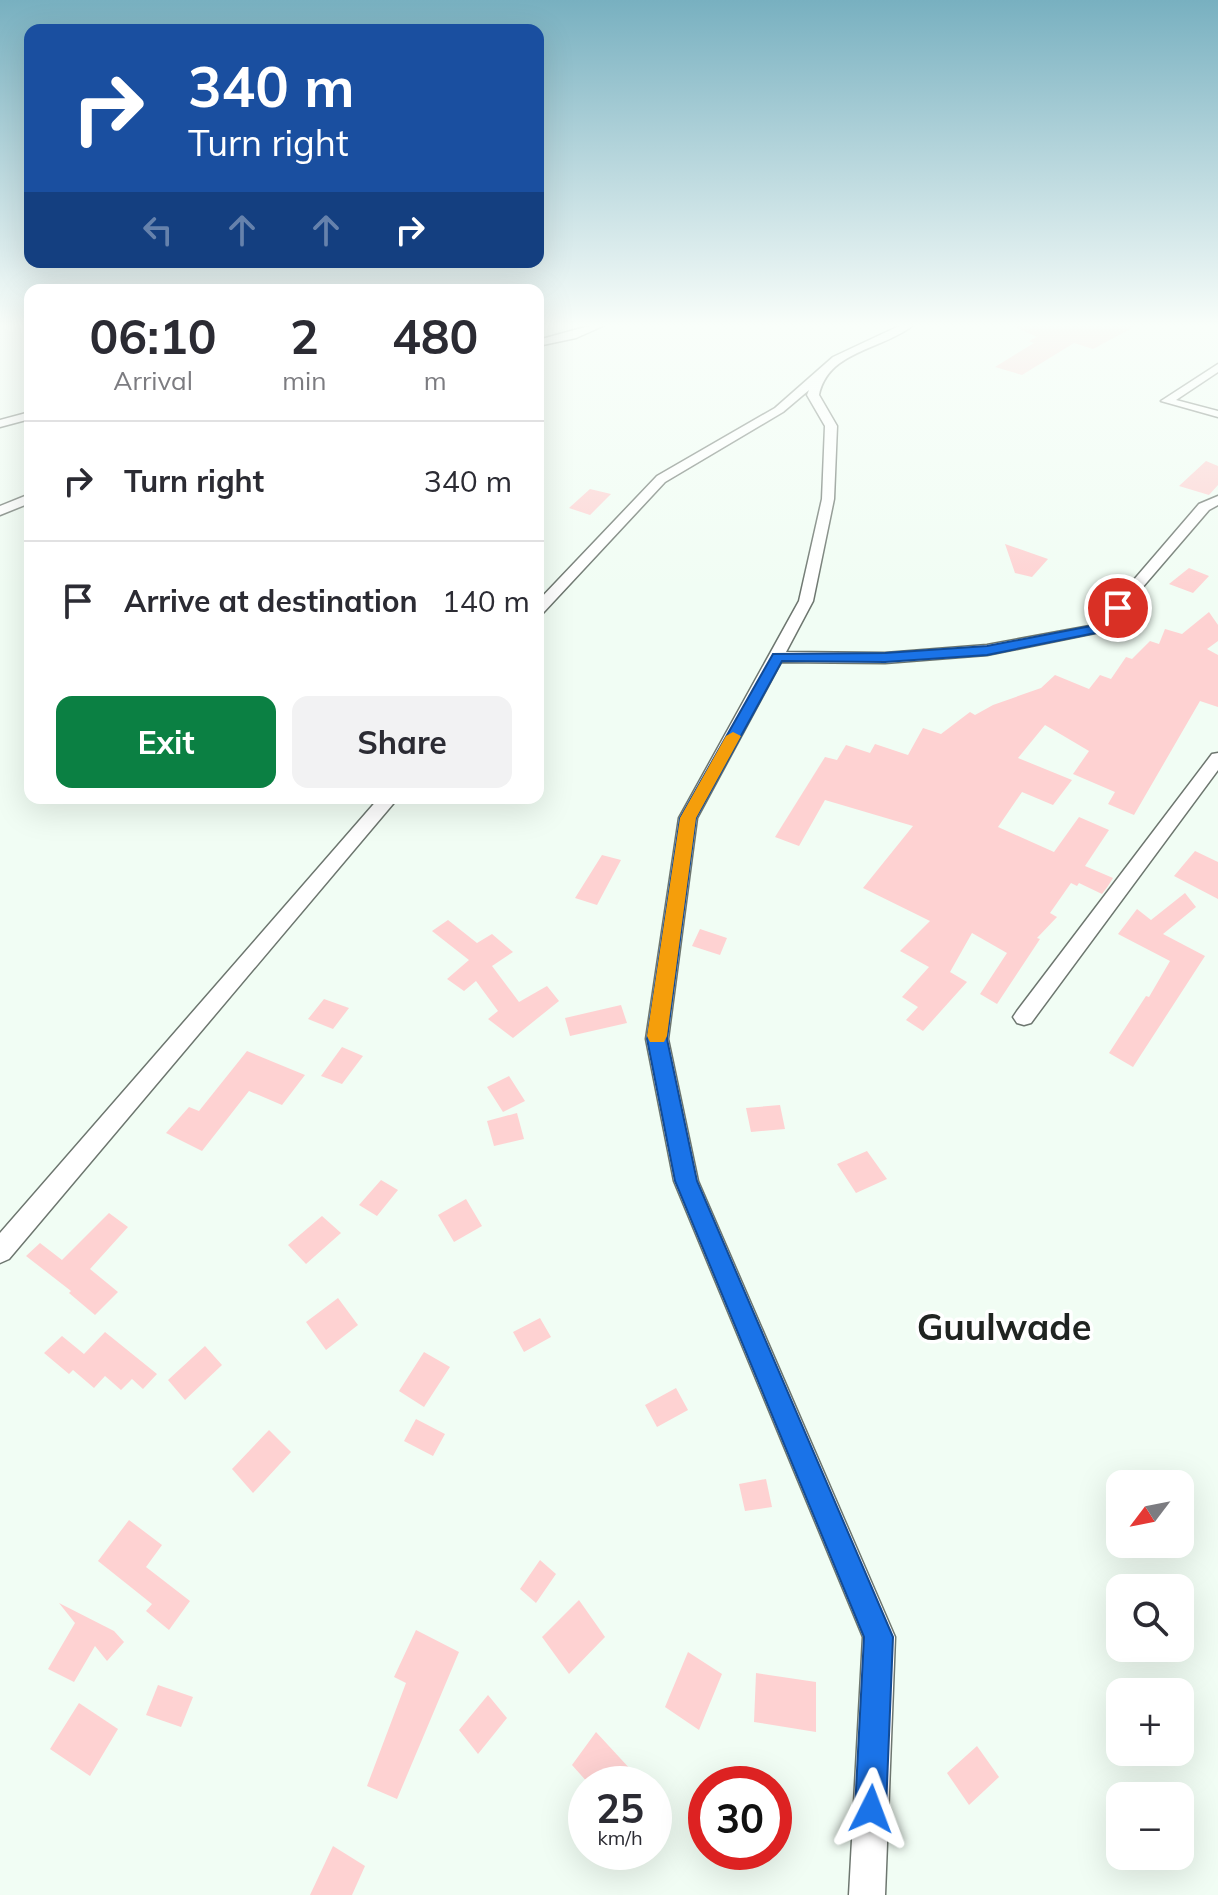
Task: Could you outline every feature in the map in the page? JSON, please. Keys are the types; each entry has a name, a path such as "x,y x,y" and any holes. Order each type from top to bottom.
{"street":[{"path":"544,603 652,485 771,414"},
{"path":"824,414 831,426 828,499 806,601 688,818 657,1039 686,1181 879,1637 867,1895"},
{"path":"0,424 24,417"},
{"path":"778,657 885,658 987,650 1100,628 1204,507 1218,500"},
{"path":"0,511 24,501"},
{"path":"1024,1017 1218,758"},
{"path":"0,1251 384,804"}],"building":[{"path":"1206,461 1218,466 1218,485 1209,495 1179,486"},
{"path":"590,489 611,494 590,515 569,508"},
{"path":"1005,544 1048,559 1032,577 1015,573"},
{"path":"1189,568 1209,576 1193,593 1169,584"},
{"path":"1209,612 1218,625 1218,641 1207,649 1218,655 1218,707 1200,701 1134,815 1108,804 1115,792 1073,774 1089,751 1045,725 1018,758 1072,780 1053,805 1022,792 998,827 1054,852 1079,817 1109,830 1085,866 1113,878 1108,886 1102,894 1079,883 1077,886 1071,883 1050,913 1057,917 1037,938 1040,939 997,1004 980,994 1007,953 972,933 950,972 967,982 923,1031 906,1020 918,1007 902,997 929,967 900,951 930,921 863,888 913,826 825,800 799,846 775,837 825,757 837,760 846,745 870,753 875,744 908,755 923,728 941,734 970,712 975,715 993,705 1041,688 1055,675 1089,689 1100,675 1111,679 1126,657 1132,659 1150,641 1159,644 1165,629 1182,634"},
{"path":"1195,851 1218,862 1218,899 1174,876"},
{"path":"602,855 621,860 597,905 575,898"},
{"path":"1185,893 1196,907 1163,934 1205,956 1133,1067 1109,1053 1170,961 1118,934 1137,909 1151,920"},
{"path":"448,920 477,943 492,934 513,952 492,966 519,1002 547,986 559,1001 513,1038 488,1019 498,1011 476,981 464,991 447,979 469,960 432,931"},
{"path":"700,929 727,938 720,955 692,946"},
{"path":"324,999 349,1008 333,1029 308,1019"},
{"path":"621,1005 627,1023 570,1036 565,1018"},
{"path":"342,1047 363,1056 342,1084 321,1076"},
{"path":"247,1051 305,1075 282,1105 249,1091 202,1151 166,1133 189,1107 199,1111"},
{"path":"509,1076 525,1101 503,1112 487,1087"},
{"path":"780,1105 785,1129 751,1132 746,1108"},
{"path":"517,1113 524,1139 494,1146 487,1121"},
{"path":"867,1151 887,1179 856,1193 837,1164"},
{"path":"381,1180 398,1190 377,1216 359,1205"},
{"path":"466,1199 482,1226 454,1242 438,1215"},
{"path":"109,1213 128,1227 90,1269 118,1292 95,1315 69,1293 71,1291 26,1256 40,1243 62,1260"},
{"path":"322,1216 341,1233 306,1264 288,1245"},
{"path":"338,1298 358,1325 326,1350 306,1322"},
{"path":"540,1318 551,1337 524,1352 513,1332"},
{"path":"105,1332 157,1374 143,1389 132,1379 121,1390 105,1376 94,1388 73,1370 69,1374 44,1353 62,1336 84,1354"},
{"path":"205,1346 222,1365 185,1400 168,1380"},
{"path":"424,1352 450,1367 424,1407 399,1391"},
{"path":"676,1388 688,1410 657,1427 645,1405"},
{"path":"416,1419 445,1434 433,1456 404,1441"},
{"path":"269,1430 291,1452 253,1493 232,1469"},
{"path":"766,1479 772,1507 745,1511 739,1484"},
{"path":"129,1520 162,1545 146,1567 190,1601 169,1630 146,1611 152,1604 98,1561"},
{"path":"540,1560 556,1574 536,1603 520,1589"},
{"path":"579,1600 605,1637 569,1674 542,1637"},
{"path":"59,1603 114,1631 124,1642 107,1661 95,1646 74,1682 48,1669 75,1623"},
{"path":"416,1630 459,1652 397,1799 367,1786 406,1683 394,1677"},
{"path":"688,1652 722,1674 699,1730 665,1707"},
{"path":"756,1673 816,1682 816,1732 754,1722"},
{"path":"158,1685 193,1697 181,1727 146,1715"},
{"path":"488,1695 507,1718 478,1754 459,1730"},
{"path":"79,1703 118,1729 90,1776 50,1749"},
{"path":"596,1732 627,1766 573,1766"},
{"path":"977,1746 999,1777 969,1805 947,1773"},
{"path":"333,1846 365,1866 352,1895 310,1895"}],"slow traffic":[{"path":"657,1036 688,818 733,736"}],"district":[{"name":"Guulwade","path":"1004,1327"}],"route":[{"path":"871,1809 879,1637 686,1181 657,1039 688,818 778,657 885,658 987,650 1100,628 1118,608"}]}
